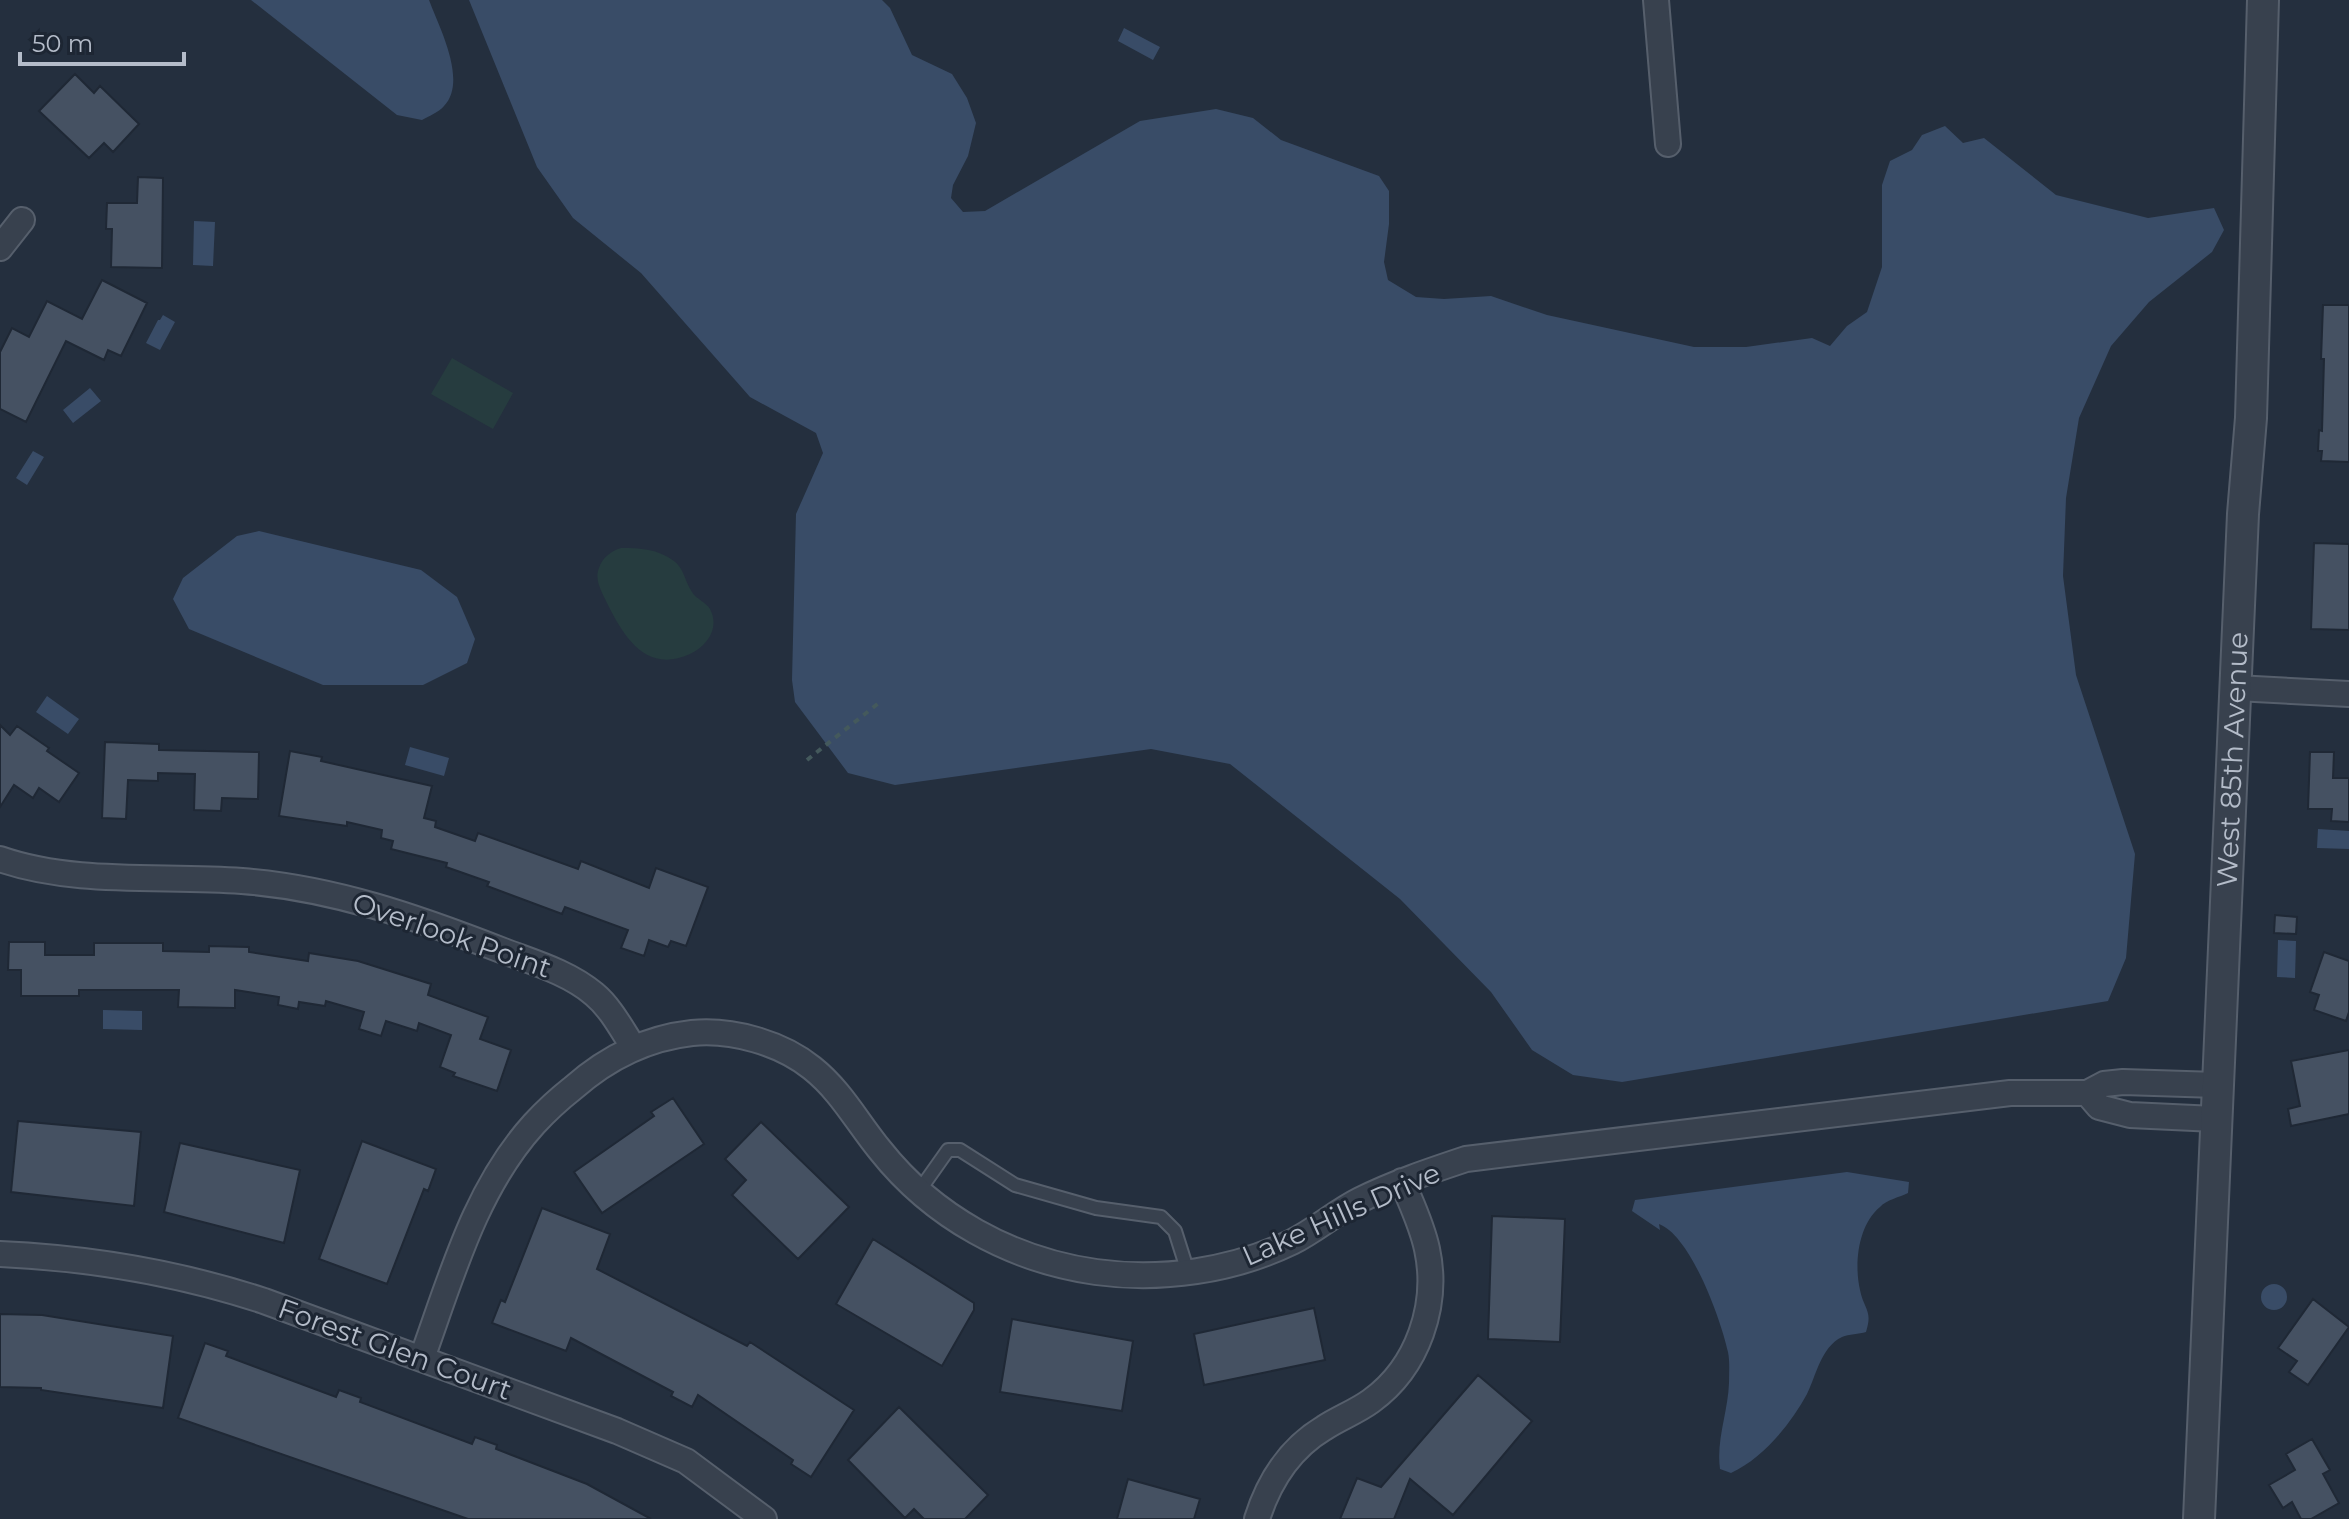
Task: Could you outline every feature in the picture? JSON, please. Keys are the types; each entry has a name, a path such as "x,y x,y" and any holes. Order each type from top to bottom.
{"street":[{"path":"1656,0 1668,144"},
{"name":"West 85th Avenue","path":"2199,1519 2243,514 2251,403 2263,0"},
{"path":"0,248 22,220"},
{"path":"2236,688 2349,694"},
{"name":"Overlook Point","path":"0,859 23,867 59,873 227,880 282,886 344,897 391,910 440,926 578,982 596,995 634,1048"},
{"name":"Lake Hills Drive","path":"422,1358 471,1225 493,1182 518,1144 549,1108 616,1056 676,1035 721,1033 746,1038 809,1065 828,1081 878,1148 919,1191 950,1216 998,1244 1022,1254 1096,1272 1144,1275 1188,1272 1231,1264 1275,1249 1313,1230 1356,1202 1402,1181 1466,1159 2010,1093 2087,1093 2104,1084 2123,1082 2217,1085"},
{"path":"2087,1093 2099,1107 2130,1115 2215,1119"},
{"path":"1257,1519 1276,1474 1289,1456 1322,1429 1354,1412 1386,1389 1411,1357 1420,1338 1427,1317 1431,1271 1420,1223 1402,1181"},
{"name":"Forest Glen Court","path":"0,1254 88,1261 157,1273 264,1301 664,1450 703,1472 764,1519"}],"lane":[{"path":"919,1191 948,1150 960,1150 1015,1185 1096,1208 1161,1217 1175,1231 1188,1272"}],"path":[{"path":"807,760 880,702"}],"green space":[{"path":"452,358 513,393 493,429 431,394"},
{"path":"621,548 655,552 677,564 692,592 713,616 713,629 702,646 690,654 661,659 649,656 629,639 607,603 597,577 605,558"}],"water":[{"path":"251,0 429,0 449,54 453,83 451,95 442,108 422,120 397,115"},
{"path":"469,0 882,0 890,8 912,55 952,74 967,98 976,123 968,156 953,185 951,198 963,212 985,211 1140,121 1216,109 1253,118 1281,140 1379,176 1389,191 1384,262 1388,280 1416,297 1491,296 1547,315 1694,347 1746,347 1812,338 1830,346 1847,326 1867,312 1882,267 1882,185 1890,161 1912,150 1922,135 1945,126 1963,143 1984,138 2056,195 2148,218 2214,208 2224,230 2212,252 2149,302 2111,346 2079,418 2066,498 2063,576 2076,675 2135,854 2126,958 2108,1001 1622,1082 1573,1075 1532,1050 1491,992 1400,899 1230,764 1151,749 895,785 848,773 795,702 792,680 796,514 823,453 816,433 750,397 641,273 573,218 537,167"},
{"path":"1124,28 1160,47 1153,60 1118,41"},
{"path":"194,221 215,222 213,266 193,265"},
{"path":"163,315 175,322 160,350 146,343"},
{"path":"90,388 101,401 73,423 63,410"},
{"path":"33,451 44,457 27,485 16,478"},
{"path":"259,531 421,570 457,597 475,639 467,663 423,685 323,685 189,629 173,599 183,578 237,536"},
{"path":"47,696 79,719 68,734 36,712"},
{"path":"410,747 449,758 444,776 405,765"},
{"path":"2318,829 2349,831 2349,849 2317,848"},
{"path":"2278,940 2296,941 2295,978 2277,977"},
{"path":"103,1010 142,1011 142,1030 103,1029"},
{"path":"1847,1172 1909,1182 1908,1193 1883,1205 1862,1234 1858,1269 1860,1290 1868,1314 1866,1332 1842,1337 1829,1348 1800,1406 1765,1450 1731,1473 1720,1469 1729,1383 1729,1356 1724,1338 1712,1301 1693,1261 1671,1232 1659,1224 1660,1230 1632,1211 1635,1200"},
{"path":"2274,1284 2283,1288 2287,1297 2283,1306 2274,1310 2265,1306 2261,1297 2265,1288"}],"building":[{"path":"75,74 94,93 100,86 139,124 113,152 104,143 89,158 39,111"},
{"path":"138,177 163,178 162,268 111,267 112,229 106,229 107,203 137,203"},
{"path":"102,280 147,303 121,356 108,350 104,360 66,341 26,422 0,409 0,352 12,328 29,337 47,301 82,319"},
{"path":"2323,305 2349,305 2349,462 2321,461 2322,451 2318,451 2319,430 2322,431"},
{"path":"2314,543 2349,544 2349,630 2311,629"},
{"path":"0,725 10,735 17,726 79,773 59,802 39,788 33,798 14,785 0,807"},
{"path":"105,742 159,744 159,750 259,752 258,799 222,798 221,811 194,810 195,774 158,773 158,781 128,780 126,819 102,818"},
{"path":"290,751 432,786 424,818 436,821 435,827 475,841 478,833 578,869 581,861 649,888 656,868 708,887 686,946 671,941 668,947 649,940 644,956 621,948 628,930 565,907 562,914 487,886 489,882 446,867 447,863 391,849 393,841 381,838 382,830 347,822 347,826 279,816"},
{"path":"2310,752 2334,752 2333,778 2349,778 2349,822 2331,821 2332,809 2308,809"},
{"path":"2275,915 2297,917 2296,934 2274,933"},
{"path":"9,942 45,942 45,955 94,955 94,943 163,943 163,951 209,952 209,946 249,947 249,952 308,961 309,953 358,961 431,984 428,995 488,1017 480,1039 511,1050 497,1091 453,1076 455,1073 440,1067 451,1035 419,1023 417,1031 386,1021 381,1036 359,1029 364,1012 326,1001 325,1006 299,1002 298,1009 278,1005 279,997 235,990 235,1008 178,1007 179,990 79,990 79,996 21,996 21,970 8,970"},
{"path":"2324,952 2349,961 2349,1012 2346,1021 2314,1010 2319,995 2310,992"},
{"path":"2349,1050 2349,1114 2291,1126 2288,1109 2300,1106 2291,1061"},
{"path":"673,1098 704,1144 602,1213 574,1172 654,1116 651,1112"},
{"path":"18,1121 141,1132 134,1206 11,1192"},
{"path":"761,1122 849,1207 798,1259 732,1195 746,1180 725,1159"},
{"path":"362,1141 436,1169 428,1191 424,1189 387,1284 319,1259"},
{"path":"180,1143 300,1170 284,1243 164,1212"},
{"path":"542,1208 610,1234 597,1269 747,1346 750,1342 854,1410 811,1477 791,1464 793,1460 698,1395 692,1407 671,1396 673,1392 571,1338 566,1351 492,1323 501,1300 505,1302"},
{"path":"1492,1216 1565,1219 1560,1342 1488,1339"},
{"path":"873,1239 974,1303 974,1310 942,1366 836,1304"},
{"path":"2313,1299 2349,1327 2308,1385 2289,1372 2297,1361 2278,1348"},
{"path":"1314,1308 1325,1360 1204,1385 1194,1334"},
{"path":"0,1314 42,1315 173,1336 163,1408 41,1388 0,1387"},
{"path":"1012,1319 1133,1341 1122,1411 1000,1392"},
{"path":"205,1343 228,1351 226,1356 336,1397 339,1390 361,1398 360,1402 472,1444 475,1437 497,1445 496,1449 587,1484 651,1519 468,1519 178,1418"},
{"path":"1478,1375 1532,1421 1453,1515 1410,1479 1394,1519 1340,1519 1357,1478 1381,1487"},
{"path":"899,1407 988,1495 965,1519 924,1519 914,1509 905,1518 848,1460"},
{"path":"2312,1439 2330,1470 2323,1474 2339,1503 2311,1519 2301,1519 2292,1502 2283,1508 2269,1485 2295,1470 2286,1454"},
{"path":"1128,1479 1200,1499 1194,1519 1117,1519"}]}
